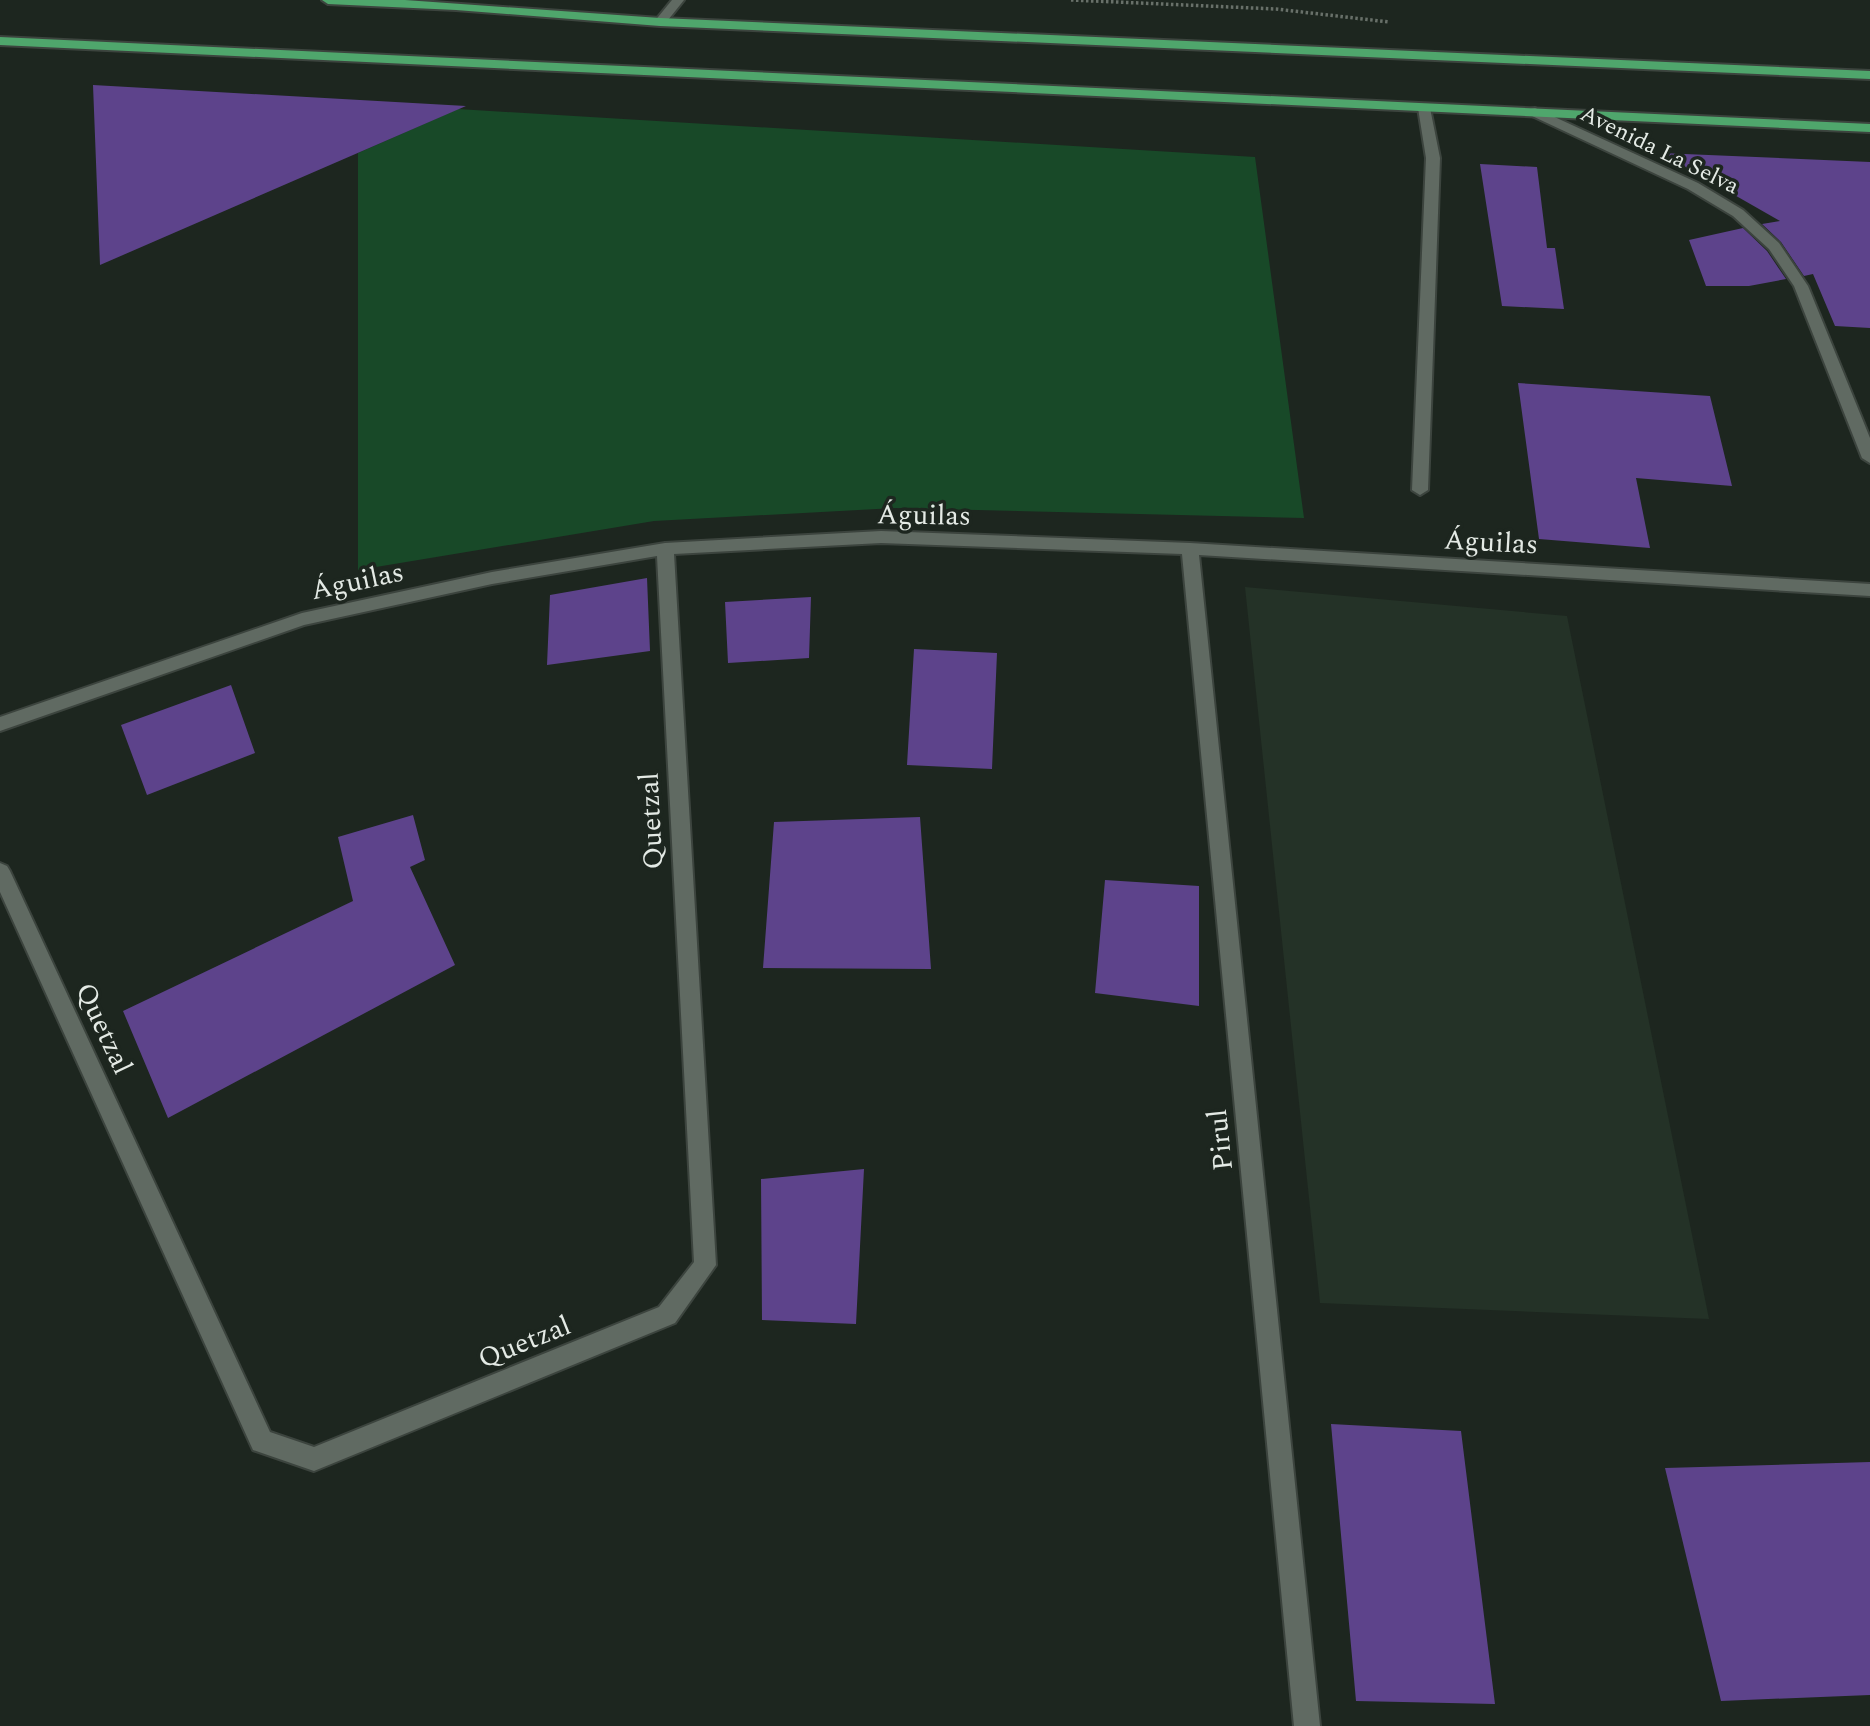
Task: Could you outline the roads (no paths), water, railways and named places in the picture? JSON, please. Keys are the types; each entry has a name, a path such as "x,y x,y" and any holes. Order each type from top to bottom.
{"highway":[{"path":"328,0 456,6 660,22 1870,75"},
{"path":"0,41 1870,128"}],"street":[{"path":"660,22 678,0"},
{"path":"1420,490 1433,158 1424,108"},
{"name":"Avenida La Selva","path":"1535,113 1693,186 1738,213 1774,246 1801,286 1870,458"},
{"name":"Águilas","path":"0,724 113,682 302,619 492,578 665,549 881,537 1190,549 1870,590"},
{"name":"Quetzal","path":"0,871 262,1441 314,1459 667,1315 705,1265 665,549"},
{"name":"Pirul","path":"1190,549 1307,1726"}]}
